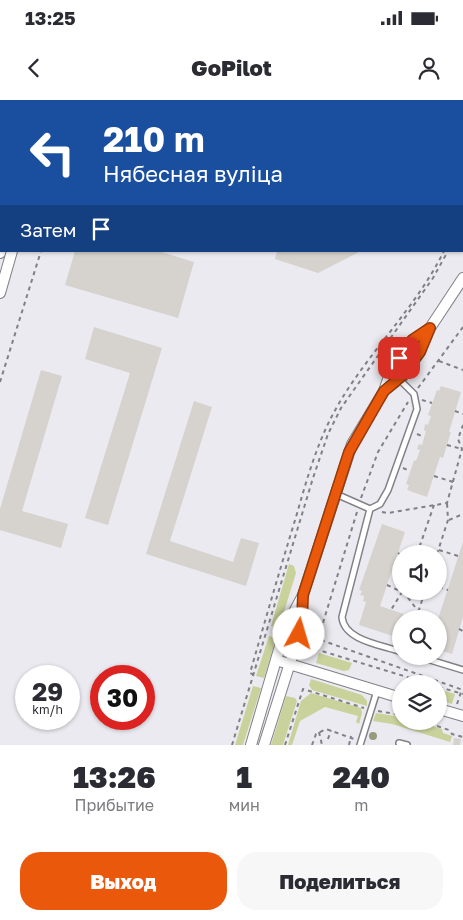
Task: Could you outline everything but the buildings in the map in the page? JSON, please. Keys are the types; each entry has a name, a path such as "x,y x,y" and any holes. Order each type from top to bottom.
{"street":[{"path":"0,293 12,252"},
{"path":"384,391 399,379 420,352 430,328 463,278"},
{"path":"250,745 289,619 303,595 352,444 384,391 393,365 409,344 430,328"},
{"path":"264,745 302,625 303,595"},
{"path":"276,660 392,695"},
{"path":"447,711 463,716"}],"lane":[{"path":"392,649 352,635 342,624 343,612 370,509 380,504 391,482 417,409 414,394 399,379"},
{"path":"336,494 370,509"},
{"path":"447,665 463,670"},
{"path":"360,745 378,690"},
{"path":"400,743 407,745"}],"path":[{"path":"0,382 41,252"},
{"path":"254,674 250,673 309,474 323,435 337,406 426,281 443,252"},
{"path":"232,745 312,478 328,434 351,393 433,278 447,252"},
{"path":"447,689 462,694 462,690 318,639 360,503 378,452 414,394 463,327"},
{"path":"438,361 463,370"},
{"path":"455,411 463,414"},
{"path":"440,545 448,520 447,503 462,449 458,439 463,425"},
{"path":"447,445 462,449"},
{"path":"434,476 453,482"},
{"path":"370,509 388,513 447,503"},
{"path":"420,545 434,505"},
{"path":"448,520 463,514"},
{"path":"447,553 458,556"},
{"path":"387,585 392,587"},
{"path":"391,610 398,600"},
{"path":"265,623 269,625"},
{"path":"459,629 463,630"},
{"path":"315,649 401,675"},
{"path":"286,745 303,689 372,710 392,713"},
{"path":"447,729 452,734 463,737"},
{"path":"328,739 331,730"},
{"path":"312,745 319,732 331,730 351,736"},
{"path":"319,732 322,745"},
{"path":"351,736 354,743"},
{"path":"349,745 351,736"}],"green space":[{"path":"289,564 294,566 296,573 279,628 271,626"},
{"path":"269,636 276,638 264,678 256,676"},
{"path":"319,653 352,663 349,670 344,671 316,663"},
{"path":"311,679 362,695 367,701 367,706 312,690 309,685"},
{"path":"253,686 261,688 243,745 235,745"},
{"path":"447,692 455,694 452,704 447,702"},
{"path":"311,693 361,708 362,713 359,724 356,722 358,716 325,707 300,721 292,745 288,745 301,701"},
{"path":"286,696 295,698 297,701 283,745 271,745"},
{"path":"376,713 392,716 392,724 373,721"},
{"path":"411,730 442,730 443,733 452,736 450,742"}],"route":[{"path":"299,634 302,625 303,595 349,452 359,431 384,391 402,376 420,352 430,328 412,340 399,358"}]}
